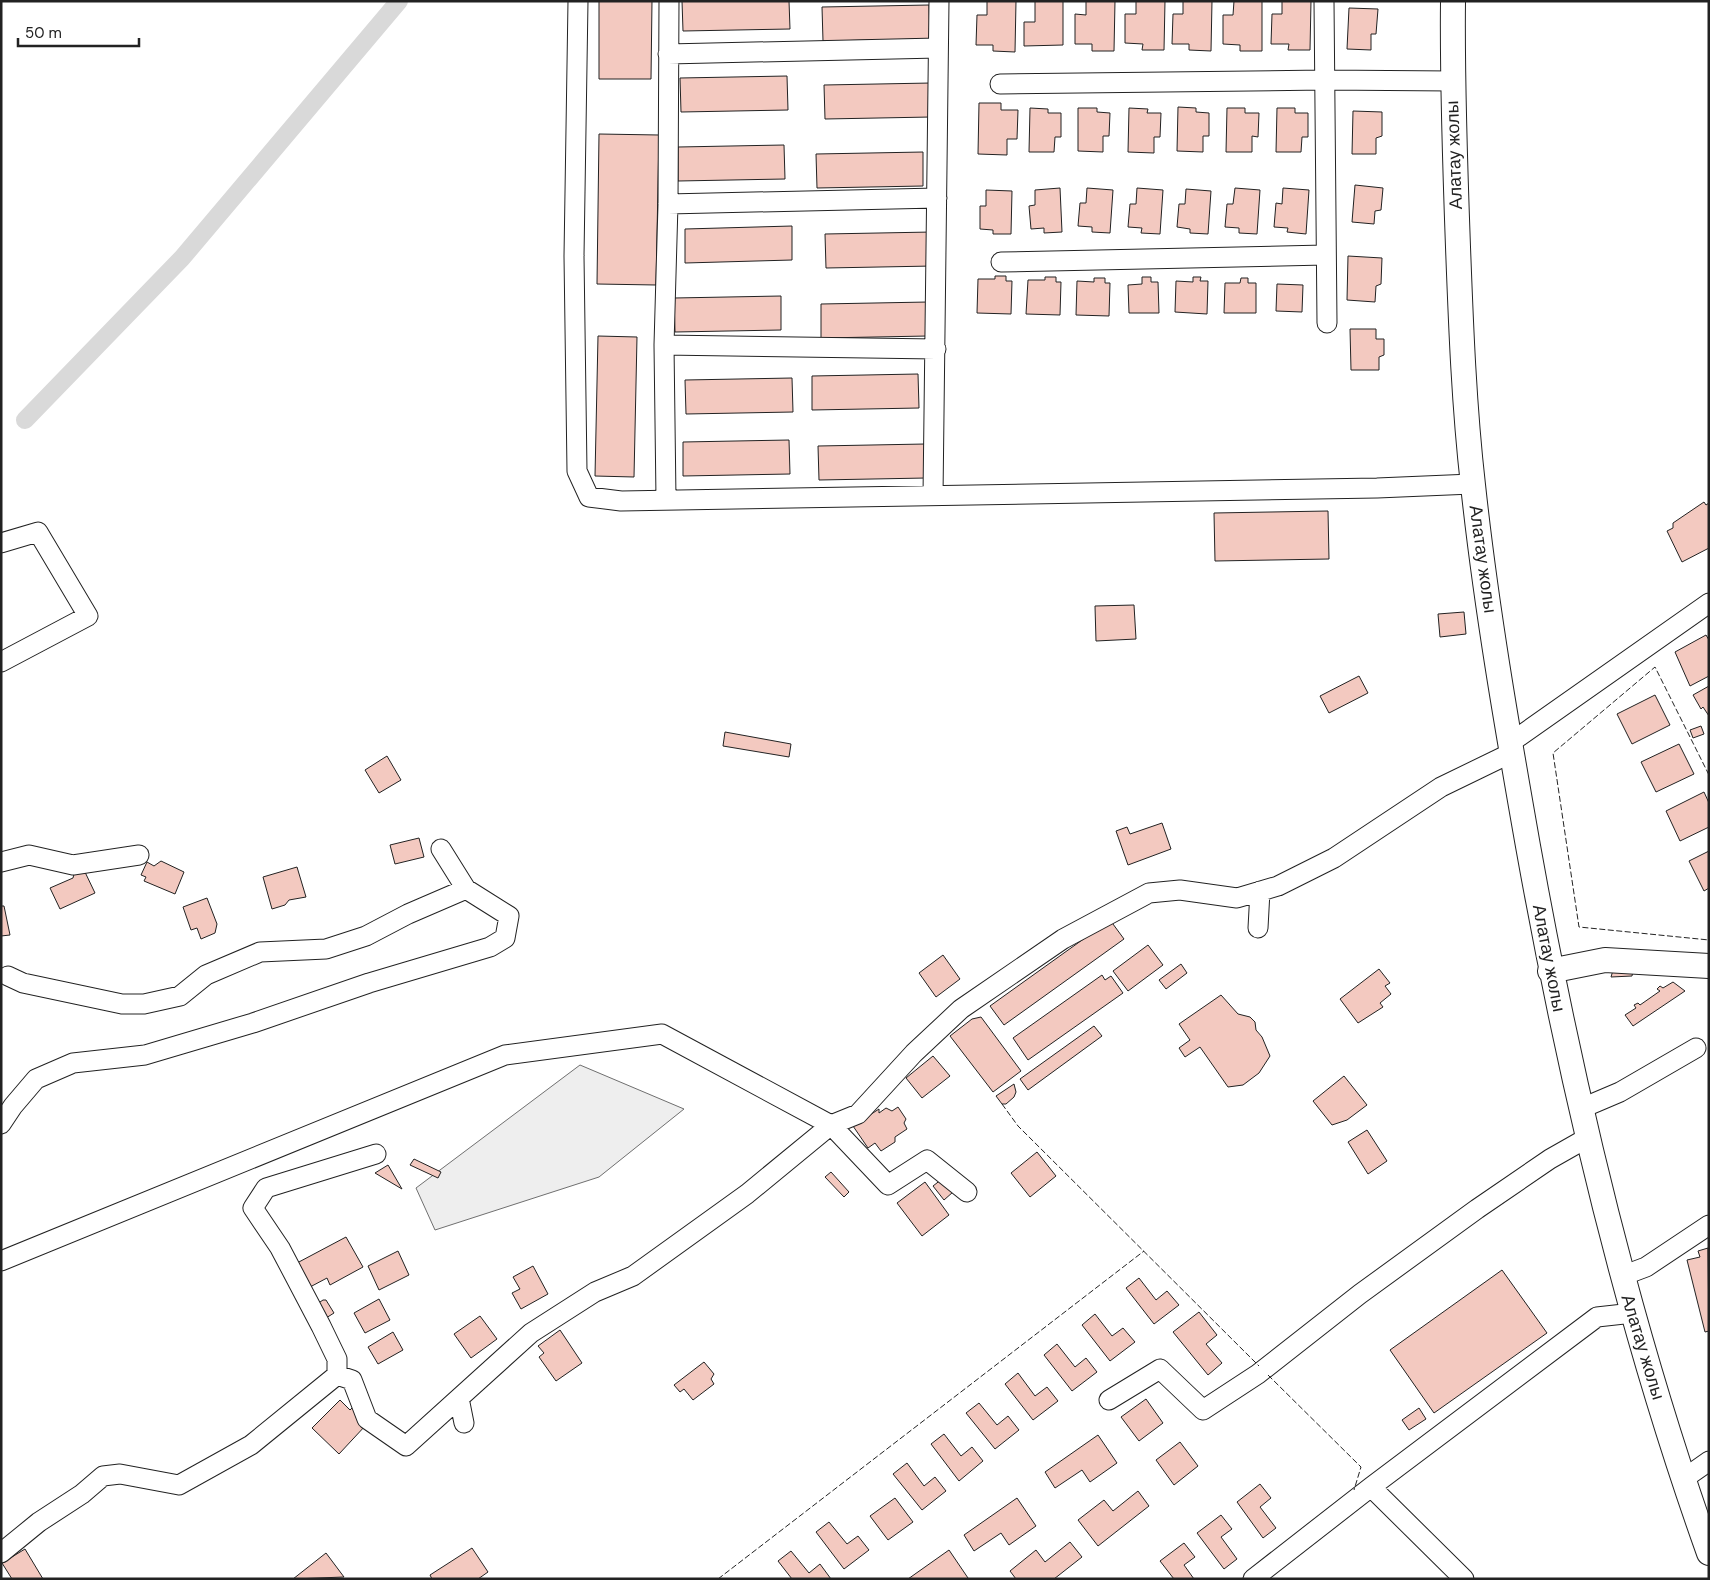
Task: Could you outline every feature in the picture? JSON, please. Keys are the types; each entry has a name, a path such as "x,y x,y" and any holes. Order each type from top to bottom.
{"main road":[{"name":"Алатау жолы","path":"1453,1 1452,81 1462,345 1472,484 1511,748 1550,971 1587,1138 1622,1276 1682,1480 1709,1554"},
{"path":"1550,971 1605,960 1709,966"}],"street":[{"path":"578,1 574,256 577,471 589,497 621,501 1377,488 1472,484"},
{"path":"666,499 664,345 668,204 669,1"},
{"path":"933,496 939,1"},
{"path":"1324,1 1327,323"},
{"path":"668,54 938,48"},
{"path":"1000,84 1324,80 1452,81"},
{"path":"668,204 937,198"},
{"path":"1000,262 1325,255"},
{"path":"664,345 936,348"},
{"path":"1,543 38,532 88,616 1,662"},
{"path":"337,1375 352,1380 367,1419 406,1446 531,1333 595,1292 633,1276 747,1194 831,1125 858,1114 914,1053 961,1009 1064,939 1149,893 1180,890 1237,898 1278,886 1334,858 1441,788 1511,748 1709,603"},
{"path":"1,1124 12,1106 36,1079 73,1063 154,1053 253,1024 369,983 490,947 505,938 509,916 466,889 441,849"},
{"path":"1,862 29,855 73,865 140,855"},
{"path":"8,976 23,983 122,1004 144,1004 180,996 206,975 260,952 326,949 366,936 408,914 466,889"},
{"path":"1258,928 1260,891"},
{"path":"1,1261 505,1055 662,1034 831,1125 888,1185 927,1160 967,1192"},
{"path":"1580,1109 1620,1092 1696,1048"},
{"path":"1109,1400 1160,1369 1203,1410 1258,1374 1360,1294 1477,1209 1550,1159 1587,1138"},
{"path":"337,1375 337,1359 321,1326 280,1248 253,1208 266,1188 376,1154"},
{"path":"1622,1276 1646,1267 1709,1225"},
{"path":"1253,1579 1371,1487 1597,1317 1633,1312"},
{"path":"1,1553 39,1522 82,1494 103,1476 120,1474 179,1485 251,1445 337,1375"},
{"path":"459,1398 464,1423"},
{"path":"1682,1480 1709,1461"},
{"path":"1371,1487 1464,1579"}],"shaded area":[{"path":"580,1065 684,1109 599,1177 435,1230 416,1188"}],"building":[{"path":"599,1 652,1 651,79 599,79"},
{"path":"682,1 789,1 790,29 683,31"},
{"path":"987,1 1016,1 1015,52 993,51 993,45 976,45 977,15 987,15"},
{"path":"1035,1 1063,1 1063,45 1024,46 1024,22 1035,22"},
{"path":"1086,1 1115,1 1114,51 1092,51 1092,44 1075,44 1075,14 1086,15"},
{"path":"1136,1 1165,1 1164,50 1142,50 1143,44 1125,43 1125,14 1136,14"},
{"path":"1183,1 1212,1 1211,51 1189,50 1189,44 1172,44 1173,14 1183,14"},
{"path":"1234,1 1262,1 1262,51 1240,51 1240,45 1223,44 1223,15 1233,15"},
{"path":"1282,1 1311,1 1310,50 1288,50 1289,44 1271,44 1272,14 1282,14"},
{"path":"929,5 930,39 823,41 822,7"},
{"path":"1349,8 1378,9 1376,34 1371,34 1371,50 1347,49"},
{"path":"787,76 788,110 681,112 680,78"},
{"path":"931,83 931,117 825,119 824,85"},
{"path":"979,103 1001,103 1001,110 1018,110 1017,139 1007,139 1007,155 978,154"},
{"path":"1178,107 1196,108 1196,112 1209,113 1209,136 1203,136 1203,152 1177,151"},
{"path":"1030,108 1048,109 1048,113 1061,113 1061,137 1055,137 1054,152 1029,152"},
{"path":"1078,108 1097,108 1097,112 1110,113 1109,136 1103,136 1103,152 1078,151"},
{"path":"1129,108 1148,109 1147,113 1161,113 1160,137 1154,137 1154,153 1128,152"},
{"path":"1227,108 1245,108 1245,113 1259,113 1258,137 1252,136 1252,152 1226,152"},
{"path":"1277,108 1295,108 1295,113 1308,113 1308,137 1302,137 1301,152 1276,152"},
{"path":"1353,111 1382,112 1382,136 1376,138 1376,154 1352,154"},
{"path":"599,134 659,135 656,285 597,284"},
{"path":"784,145 785,179 678,181 678,147"},
{"path":"923,152 923,186 817,188 816,154"},
{"path":"1355,185 1383,188 1381,210 1375,211 1374,224 1352,222"},
{"path":"1060,188 1062,232 1044,233 1044,228 1031,229 1029,206 1035,205 1035,190"},
{"path":"1087,188 1113,190 1110,233 1092,232 1092,227 1078,226 1080,203 1086,203"},
{"path":"1137,188 1163,190 1160,234 1141,233 1142,228 1128,227 1130,204 1136,204"},
{"path":"1235,188 1260,190 1257,234 1239,233 1239,228 1225,227 1227,204 1233,204"},
{"path":"1283,188 1309,190 1306,234 1287,232 1288,228 1274,227 1276,203 1282,204"},
{"path":"1186,189 1211,191 1208,234 1190,233 1190,229 1177,227 1179,204 1185,204"},
{"path":"986,190 1012,191 1011,234 993,234 993,230 980,229 980,206 986,206"},
{"path":"792,226 792,260 685,263 685,229"},
{"path":"932,232 933,266 826,268 825,234"},
{"path":"1348,256 1382,258 1381,284 1376,286 1375,302 1347,300"},
{"path":"995,276 1006,276 1006,281 1012,281 1011,314 977,313 978,279 995,279"},
{"path":"1045,277 1056,277 1056,282 1061,282 1060,315 1026,314 1028,280 1045,280"},
{"path":"1142,277 1151,277 1151,282 1158,282 1159,313 1129,313 1128,285 1142,284"},
{"path":"1193,277 1201,277 1200,281 1208,281 1207,314 1175,312 1176,281 1193,282"},
{"path":"1094,278 1105,278 1105,283 1110,283 1109,316 1076,315 1077,281 1094,282"},
{"path":"1241,278 1248,278 1248,283 1256,283 1256,313 1224,313 1225,283 1240,283"},
{"path":"1277,284 1303,285 1302,312 1276,311"},
{"path":"781,296 781,330 675,332 674,298"},
{"path":"928,302 928,336 821,338 821,304"},
{"path":"1350,329 1376,329 1376,339 1384,339 1384,355 1379,357 1379,370 1351,370"},
{"path":"598,336 637,337 634,477 595,476"},
{"path":"918,374 919,408 812,410 812,376"},
{"path":"792,378 793,412 686,414 685,380"},
{"path":"789,440 790,474 683,476 683,442"},
{"path":"925,444 926,478 819,480 818,446"},
{"path":"1704,502 1706,505 1709,503 1709,548 1682,562 1667,531 1673,528 1673,523"},
{"path":"1328,511 1329,559 1215,561 1214,513"},
{"path":"1134,605 1136,639 1096,641 1095,606"},
{"path":"1464,612 1466,634 1440,637 1438,614"},
{"path":"1706,635 1709,640 1709,676 1690,686 1675,652"},
{"path":"1359,676 1368,693 1329,713 1320,696"},
{"path":"1709,686 1709,716 1703,707 1701,709 1693,695"},
{"path":"1655,695 1670,725 1632,744 1617,714"},
{"path":"1701,726 1704,734 1693,738 1690,730"},
{"path":"725,732 791,744 789,757 723,746"},
{"path":"1679,744 1694,774 1656,792 1641,762"},
{"path":"387,756 401,780 379,793 365,770"},
{"path":"1704,792 1709,803 1709,827 1680,841 1666,811"},
{"path":"1162,823 1171,849 1128,865 1116,831 1127,827 1130,834"},
{"path":"419,838 424,857 395,864 390,845"},
{"path":"1709,851 1709,888 1704,891 1689,861"},
{"path":"161,861 184,872 175,894 144,881 146,877 141,875 147,862 154,866"},
{"path":"297,867 306,897 289,900 285,905 272,909 263,877"},
{"path":"84,870 95,893 60,909 50,888 73,878 74,874"},
{"path":"207,898 217,924 215,933 201,939 197,928 191,930 183,907"},
{"path":"1,906 4,906 10,935 1,936"},
{"path":"1110,920 1124,939 1004,1025 990,1006"},
{"path":"1148,945 1163,965 1128,991 1113,971"},
{"path":"943,955 960,979 936,997 919,973"},
{"path":"1181,964 1187,973 1166,989 1159,980"},
{"path":"1614,967 1633,971 1632,976 1611,977"},
{"path":"1379,969 1390,983 1385,986 1391,994 1380,1003 1383,1007 1358,1023 1340,999"},
{"path":"1102,975 1105,980 1111,976 1123,993 1028,1060 1013,1038"},
{"path":"1673,982 1685,991 1633,1026 1625,1015 1636,1008 1634,1005 1638,1003 1640,1005 1660,991 1657,989 1660,986 1663,988"},
{"path":"1221,995 1238,1014 1250,1017 1255,1022 1256,1030 1262,1037 1270,1056 1259,1073 1243,1085 1228,1087 1200,1047 1185,1057 1179,1048 1190,1040 1179,1024"},
{"path":"981,1017 1021,1071 993,1092 950,1036 972,1019"},
{"path":"1094,1026 1102,1036 1028,1090 1020,1079"},
{"path":"933,1056 950,1076 922,1098 906,1078"},
{"path":"1344,1076 1367,1105 1347,1120 1332,1125 1313,1101"},
{"path":"1014,1084 1016,1092 1014,1097 1006,1104 1002,1104 996,1096"},
{"path":"898,1107 906,1119 904,1123 907,1129 895,1137 895,1142 881,1151 875,1143 868,1148 853,1126 879,1109 879,1113 886,1108 892,1111"},
{"path":"1367,1130 1387,1161 1368,1174 1348,1142"},
{"path":"1037,1152 1056,1176 1030,1197 1011,1173"},
{"path":"414,1159 441,1172 438,1178 410,1165"},
{"path":"388,1165 402,1189 375,1173"},
{"path":"831,1172 849,1192 844,1197 825,1177"},
{"path":"942,1179 953,1192 944,1200 933,1186"},
{"path":"925,1182 949,1215 922,1236 897,1203"},
{"path":"346,1237 363,1267 330,1285 327,1278 310,1287 297,1263"},
{"path":"1708,1248 1709,1331 1705,1332 1687,1260 1700,1257 1698,1251"},
{"path":"398,1251 409,1275 379,1290 368,1266"},
{"path":"533,1266 548,1294 521,1309 512,1293 520,1289 513,1277"},
{"path":"1502,1270 1547,1333 1434,1413 1390,1350"},
{"path":"1139,1278 1156,1300 1167,1291 1179,1305 1154,1324 1126,1288"},
{"path":"379,1299 390,1320 365,1333 354,1313"},
{"path":"326,1300 334,1313 326,1318 317,1304"},
{"path":"1199,1312 1217,1335 1206,1344 1222,1363 1208,1375 1173,1332"},
{"path":"1095,1314 1112,1336 1123,1328 1135,1342 1110,1361 1082,1325"},
{"path":"480,1316 497,1339 471,1358 454,1334"},
{"path":"560,1330 582,1363 556,1381 539,1357 544,1353 538,1346"},
{"path":"393,1332 403,1350 378,1364 368,1347"},
{"path":"1057,1344 1075,1367 1086,1358 1097,1372 1072,1391 1044,1355"},
{"path":"704,1362 714,1374 711,1379 714,1384 693,1400 684,1389 680,1392 674,1385"},
{"path":"1018,1373 1035,1396 1047,1387 1058,1401 1033,1420 1005,1384"},
{"path":"1146,1399 1163,1423 1139,1441 1121,1417"},
{"path":"340,1400 350,1410 353,1407 366,1425 339,1454 312,1428"},
{"path":"979,1403 997,1425 1008,1416 1019,1430 995,1449 966,1413"},
{"path":"1419,1408 1426,1419 1409,1430 1402,1420"},
{"path":"944,1434 961,1456 972,1447 983,1461 959,1481 931,1444"},
{"path":"1098,1435 1117,1463 1090,1482 1082,1470 1055,1488 1045,1472"},
{"path":"1180,1442 1198,1466 1174,1485 1156,1460"},
{"path":"907,1463 924,1486 935,1477 946,1491 922,1510 893,1474"},
{"path":"1260,1484 1271,1498 1260,1507 1276,1528 1263,1538 1237,1502"},
{"path":"1138,1491 1149,1506 1098,1546 1078,1520 1104,1500 1113,1511"},
{"path":"895,1498 913,1522 888,1540 870,1516"},
{"path":"1017,1498 1036,1526 1009,1545 1001,1533 974,1551 964,1535"},
{"path":"1221,1515 1232,1529 1221,1537 1237,1559 1224,1569 1197,1533"},
{"path":"829,1522 847,1544 858,1536 869,1550 844,1569 816,1532"},
{"path":"1070,1542 1082,1557 1054,1579 1016,1579 1010,1571 1036,1550 1045,1562"},
{"path":"1184,1543 1195,1557 1184,1565 1194,1579 1174,1579 1160,1561"},
{"path":"472,1548 488,1572 478,1579 432,1579 430,1575"},
{"path":"25,1549 43,1579 12,1579 2,1563"},
{"path":"949,1550 967,1579 908,1579"},
{"path":"791,1551 809,1573 820,1564 831,1579 792,1579 778,1561"},
{"path":"326,1553 344,1577 293,1579"}],"waterway":[{"path":"25,420 182,258 399,1"}],"fence":[{"path":"1709,775 1655,667 1553,753 1579,927 1709,940"},
{"path":"1002,1104 1018,1126 1259,1366"},
{"path":"718,1579 1144,1251"},
{"path":"1268,1375 1361,1467 1354,1490"}]}
